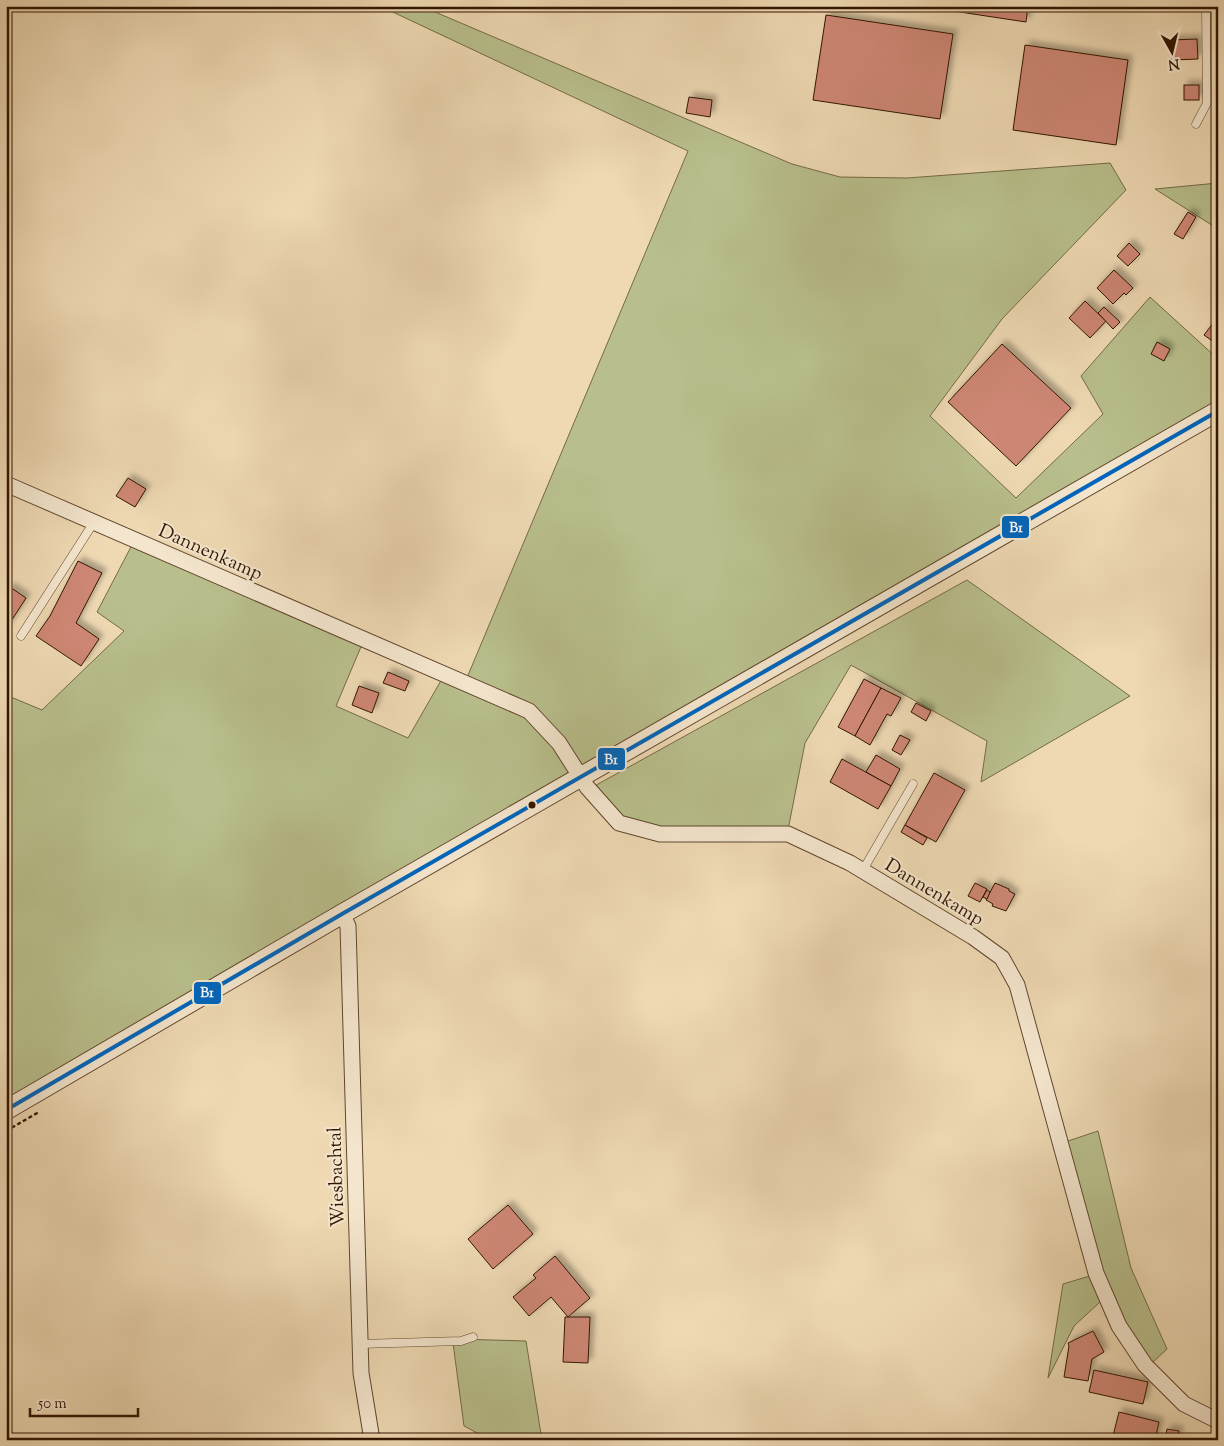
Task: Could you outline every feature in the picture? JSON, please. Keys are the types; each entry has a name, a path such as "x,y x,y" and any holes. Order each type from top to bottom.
{"street":[{"path":"6,1110 581,776 1218,411"},
{"name":"Dannenkamp","path":"6,484 529,711 559,743 587,787 619,823 660,834 788,834 863,870 973,937 1002,958 1017,985 1096,1273 1119,1326 1145,1365 1184,1404 1218,1421"},
{"name":"Wiesbachtal","path":"342,914 348,926 360,1344 362,1373 372,1440"}],"lane":[{"path":"1196,124 1206,103 1206,6"},
{"path":"21,636 94,522"},
{"path":"863,870 913,784"},
{"path":"360,1344 461,1341 473,1337"}],"green space":[{"path":"380,6 421,6 792,164 840,177 907,178 1110,163 1126,190 1002,319 930,416 1016,498 1103,414 1081,376 1150,297 1218,359 1218,401 457,844 6,1110 6,695 42,710 124,631 97,612 133,543 363,642 336,706 408,738 443,677 466,680 688,151"},
{"path":"1218,183 1218,229 1155,189"},
{"path":"967,580 1130,696 981,782 987,741 851,665 805,743 788,830 660,831 620,821 589,789"},
{"path":"1098,1131 1131,1268 1167,1349 1151,1364 1100,1302 1074,1326 1048,1378 1063,1284 1093,1275 1065,1142"},
{"path":"457,1339 526,1341 541,1434 538,1440 490,1440 464,1426 453,1343"}],"building":[{"path":"920,6 1028,6 1026,22"},
{"path":"826,15 953,34 940,119 813,100"},
{"path":"1197,39 1198,59 1172,60 1171,40"},
{"path":"1025,45 1128,60 1116,145 1013,130"},
{"path":"1184,85 1199,85 1199,100 1184,100"},
{"path":"689,97 712,100 710,117 686,113"},
{"path":"1188,212 1196,217 1183,239 1174,234"},
{"path":"1129,243 1140,254 1128,266 1117,256"},
{"path":"1114,270 1133,288 1126,295 1124,293 1113,304 1097,288"},
{"path":"1085,301 1106,321 1090,338 1069,318"},
{"path":"1104,307 1120,322 1113,329 1098,313"},
{"path":"1218,317 1218,345 1204,335"},
{"path":"1157,342 1170,349 1164,361 1151,354"},
{"path":"1002,344 1071,408 1016,466 948,402"},
{"path":"128,478 146,489 135,507 116,496"},
{"path":"78,561 102,573 76,623 99,639 81,666 36,636 50,616"},
{"path":"10,587 26,598 6,629 6,592"},
{"path":"388,672 409,681 405,691 383,683"},
{"path":"864,679 881,688 855,736 838,727"},
{"path":"359,686 379,693 372,713 352,705"},
{"path":"881,688 901,698 891,716 887,714 870,745 855,736"},
{"path":"916,703 931,711 926,721 911,712"},
{"path":"900,735 910,740 901,755 892,750"},
{"path":"876,755 900,769 891,786 866,772"},
{"path":"842,759 891,786 878,809 830,782"},
{"path":"934,773 965,790 936,842 905,825"},
{"path":"905,825 927,838 923,845 901,832"},
{"path":"975,883 987,889 980,902 968,896"},
{"path":"995,883 1015,894 1006,911 992,906 993,904 986,900"},
{"path":"987,890 990,892 987,899 983,897"},
{"path":"508,1205 533,1234 493,1269 468,1239"},
{"path":"555,1256 590,1298 568,1317 551,1297 529,1316 513,1297 536,1278 533,1275"},
{"path":"565,1317 590,1317 588,1363 563,1362"},
{"path":"1093,1331 1104,1352 1092,1359 1088,1381 1064,1377 1068,1343"},
{"path":"1094,1370 1148,1382 1143,1404 1089,1392"},
{"path":"1119,1412 1159,1422 1155,1440 1112,1440"},
{"path":"1167,1429 1179,1431 1177,1440 1165,1440"}],"transit line":[{"name":"B1","path":"6,1110 342,914 1218,411"}]}
